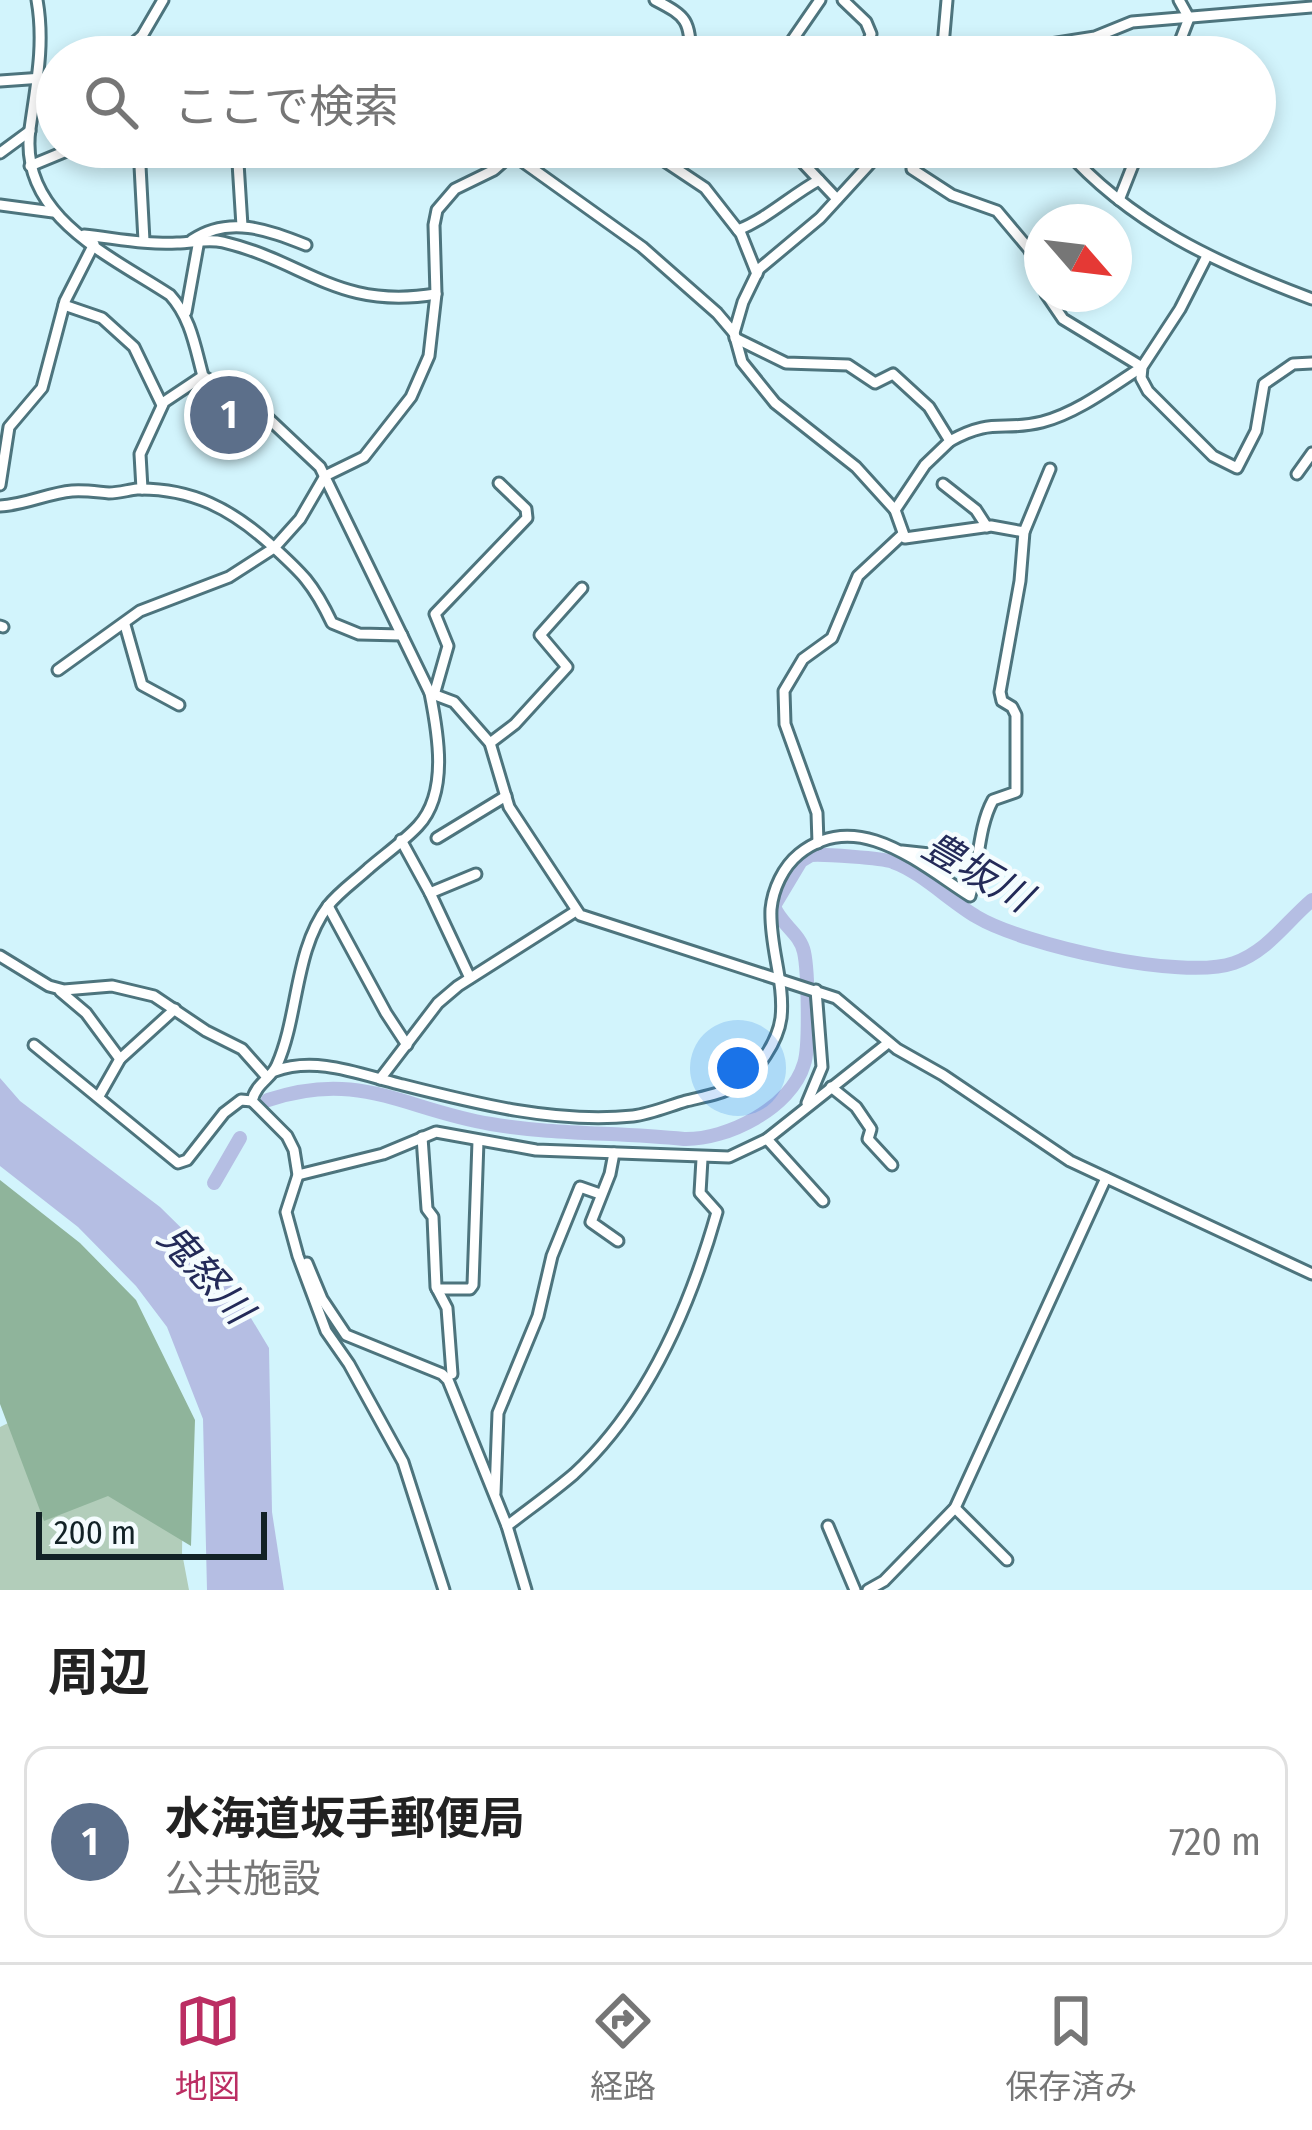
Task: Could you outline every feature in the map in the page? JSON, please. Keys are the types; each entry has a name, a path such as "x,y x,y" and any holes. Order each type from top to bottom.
{"street":[{"path":"37,0 43,36"},
{"path":"142,36 163,0"},
{"path":"655,0 680,13 687,21 689,36"},
{"path":"795,36 820,0"},
{"path":"843,0 866,22 870,36"},
{"path":"943,36 946,0"},
{"path":"1179,0 1189,18"},
{"path":"1097,36 1119,25 1312,8"},
{"path":"1182,36 1189,18"},
{"path":"0,81 36,79"},
{"path":"36,92 30,166 40,195 79,234 170,296 185,315 203,376 268,419 325,476 432,694 437,734 432,803 420,824 328,906 306,956 271,1073 254,1091 254,1103"},
{"path":"0,153 30,131"},
{"path":"30,166 36,164"},
{"path":"140,168 144,241"},
{"path":"238,168 242,226"},
{"path":"58,670 155,604 229,577 274,548 300,519 325,476 364,457 411,398 429,356 436,294 437,209 455,189 496,168"},
{"path":"539,168 717,313 734,336 742,362 775,403 856,467 895,510 903,534 912,538 987,527 1024,532"},
{"path":"675,168 705,188 738,230 757,274"},
{"path":"808,168 837,199"},
{"path":"734,336 757,274 866,168"},
{"path":"912,168 952,195 997,211 1024,243"},
{"path":"1086,168 1119,200 1170,237 1312,299"},
{"path":"1119,200 1132,168"},
{"path":"738,230 761,221 792,194 819,180"},
{"path":"0,205 53,212"},
{"path":"185,315 195,241 203,233 242,226 267,229 306,245"},
{"path":"79,234 144,241 220,241 360,294 398,298 436,294"},
{"path":"0,485 9,427 42,388 64,304 94,244"},
{"path":"895,510 925,465 950,441 987,424 1036,424 1056,418 1142,367 1207,256"},
{"path":"64,304 102,319 134,347 162,406"},
{"path":"1058,312 1142,367"},
{"path":"734,336 786,363 841,363 875,382 893,374 928,407 950,441"},
{"path":"1142,367 1141,378 1148,391 1213,456 1237,468 1256,431 1264,384 1293,364 1312,363"},
{"path":"142,490 140,454 162,406 203,376"},
{"path":"1297,474 1312,453"},
{"path":"271,1073 313,1064 521,1111 635,1116 724,1091 752,1072 778,1033 782,1014 771,926 773,894 790,862 818,843 861,836 901,851 970,896 986,813 993,800 1016,792 1016,715 1000,692 1024,532 1050,469"},
{"path":"432,694 448,646 435,614 527,518 526,509 499,483"},
{"path":"943,484 976,510 987,527"},
{"path":"0,506 22,505 68,491 142,490 224,506 243,518 319,591 332,623 359,634 402,635"},
{"path":"818,843 818,813 785,724 784,691 803,659 832,638 858,576 903,534"},
{"path":"490,742 515,724 567,667 540,635 582,588"},
{"path":"125,625 142,685 179,705"},
{"path":"432,694 454,702 490,742 521,827 576,911 591,922 814,989 851,1007 888,1043 944,1075 1050,1149 1312,1274"},
{"path":"437,838 506,796"},
{"path":"401,840 470,978"},
{"path":"901,851 948,856 979,868"},
{"path":"430,893 476,874"},
{"path":"328,906 407,1045"},
{"path":"380,1079 438,1004 470,978 576,911"},
{"path":"0,956 55,988 86,1013 120,1059"},
{"path":"55,988 137,989 242,1049 271,1073"},
{"path":"804,1108 823,1066 814,989"},
{"path":"99,1096 120,1059 176,1009"},
{"path":"298,1174 383,1154 436,1132 536,1150 729,1157 767,1139 888,1043"},
{"path":"34,1046 182,1163 241,1100 254,1103 276,1124 294,1150 298,1174 286,1212 298,1256 326,1331 404,1462 444,1590"},
{"path":"830,1087 856,1108 871,1129 868,1139 892,1165"},
{"path":"422,1137 437,1289 447,1308 452,1375"},
{"path":"767,1139 823,1201"},
{"path":"437,1289 470,1289 472,1285 478,1141"},
{"path":"614,1153 591,1222 618,1241"},
{"path":"507,1526 574,1473 608,1437 649,1380 696,1278 717,1212 700,1193 702,1159"},
{"path":"868,1590 884,1581 955,1508 1106,1178"},
{"path":"495,1498 498,1413 538,1316 561,1228 580,1187 600,1194"},
{"path":"298,1256 306,1262 322,1299 346,1335 448,1380 507,1526 526,1590"},
{"path":"955,1508 1007,1560"},
{"path":"828,1526 855,1590"},
{"path":"884,1581 896,1590"}],"green space":[{"path":"0,1180 80,1243 136,1300 195,1420 191,1546 108,1496 44,1521 0,1404"},
{"path":"149,1354 184,1436 182,1553 189,1590 0,1590 0,1427"}],"water":[{"name":"鬼怒川","path":"0,1078 20,1101 160,1207 219,1265 269,1348 272,1512 284,1590 207,1590 203,1419 167,1327 136,1286 78,1227 0,1166"}],"waterway":[{"name":"豊坂川","path":"268,1100 301,1092 357,1090 461,1118 539,1130 684,1139 737,1127 786,1094 804,1064 808,1008 804,952 774,906 801,861 811,855 893,862 999,928 1065,949 1142,964 1210,967 1234,963 1267,944 1312,900"},
{"name":"豊坂川","path":"214,1183 240,1138"}],"place":[{"name":"水海道坂手郵便局","path":"229,415"}]}
